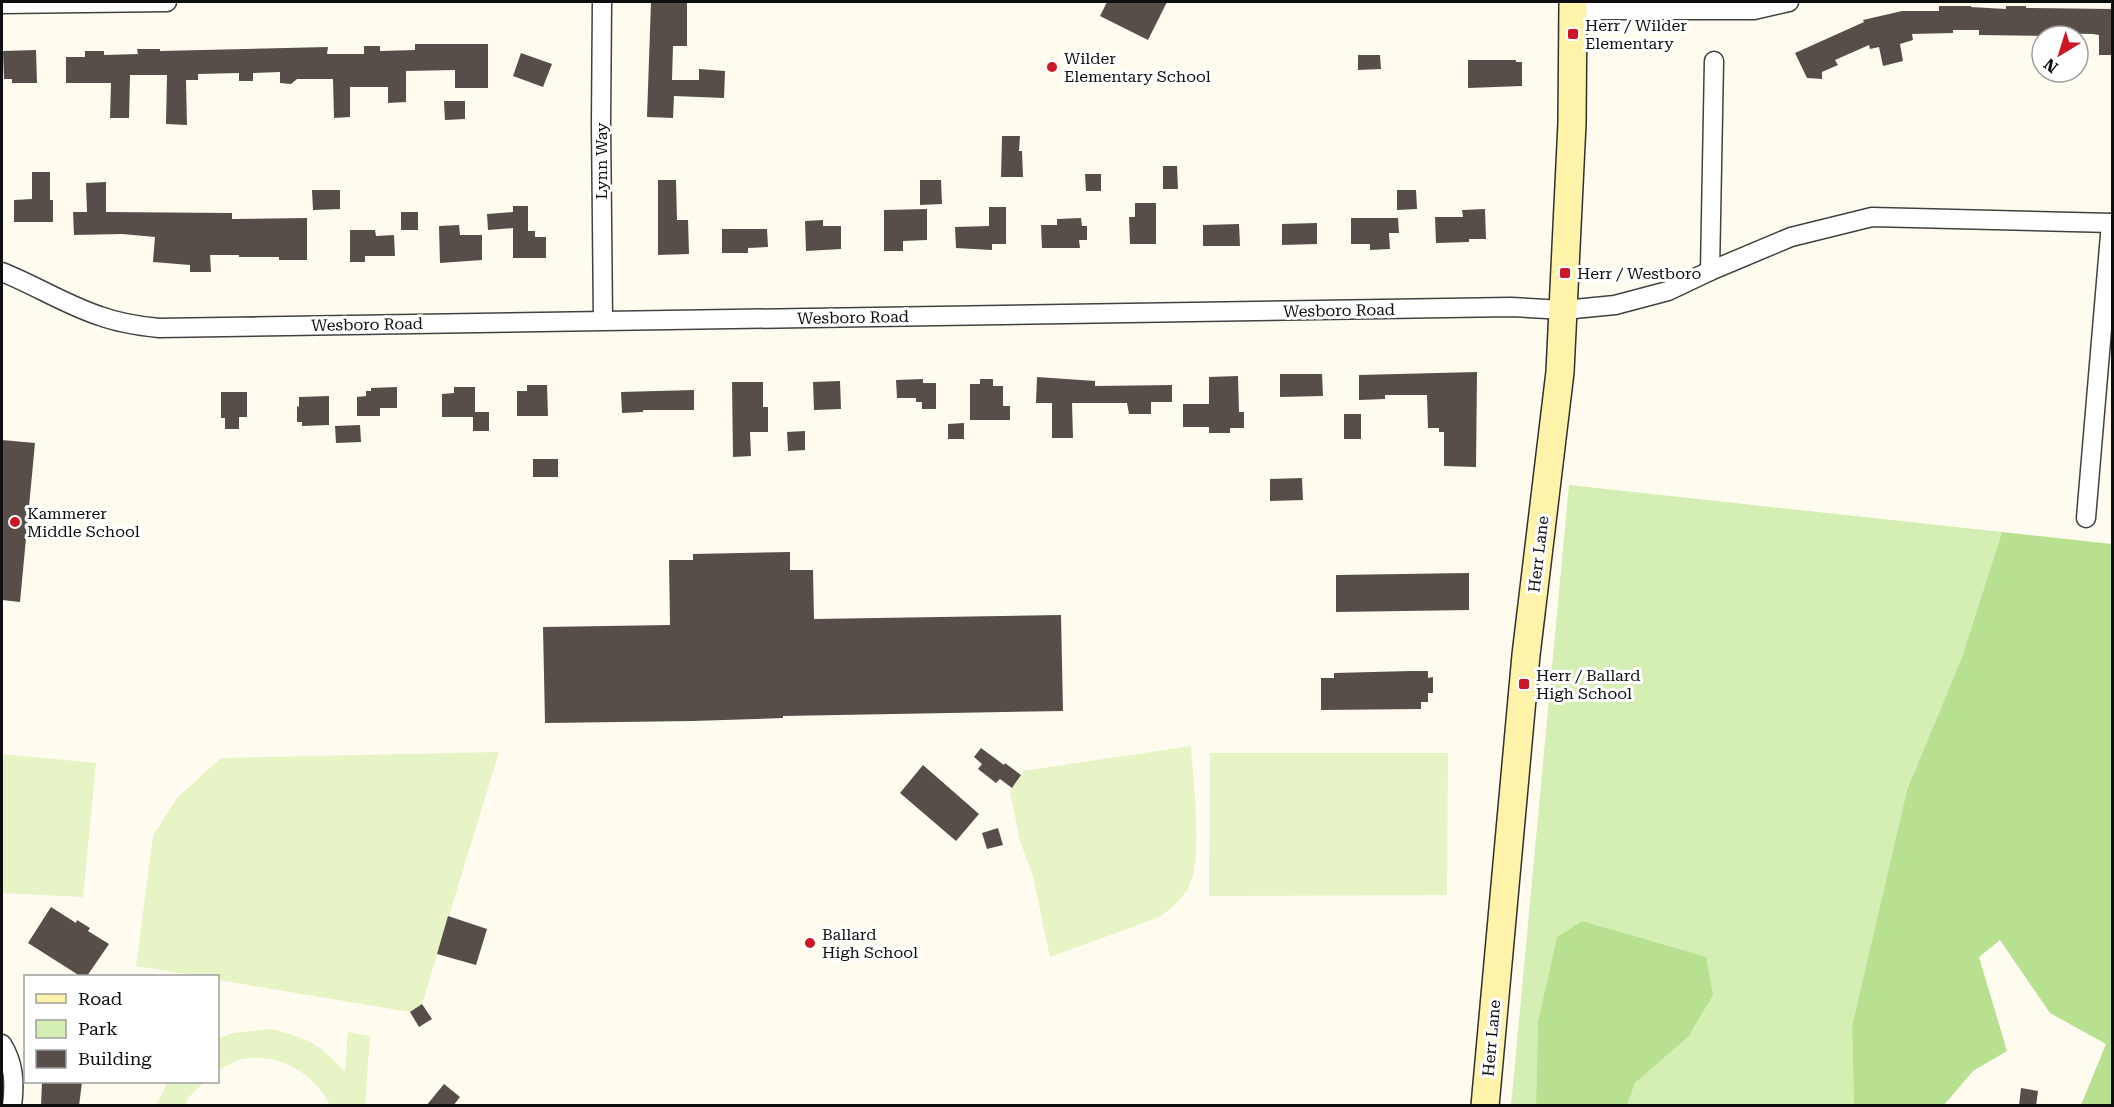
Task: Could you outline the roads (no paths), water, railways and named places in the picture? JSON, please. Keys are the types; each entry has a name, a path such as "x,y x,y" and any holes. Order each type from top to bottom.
{"main road":[{"name":"Herr Lane","path":"1485,1106 1526,655 1559,383 1572,123 1573,6"}],"street":[{"path":"2,4 167,2"},
{"name":"Lynn Way","path":"602,2 603,320"},
{"path":"1573,6 1754,10 1789,2"},
{"path":"1710,271 1714,61"},
{"name":"Wesboro Road","path":"2,272 98,316 124,323 159,328 1511,307 1564,310 1615,305 1668,291 1791,237 1872,217 2112,223"},
{"path":"2086,518 2112,223"},
{"path":"2,1044 14,1076 12,1106"}],"place":[{"name":"Herr / Wilder Elementary","path":"1573,34"},
{"name":"Wilder Elementary School","path":"1052,67"},
{"name":"Herr / Westboro","path":"1565,273"},
{"name":"Kammerer Middle School","path":"15,522"},
{"name":"Herr / Ballard High School","path":"1524,684"},
{"name":"Ballard High School","path":"810,943"}]}
